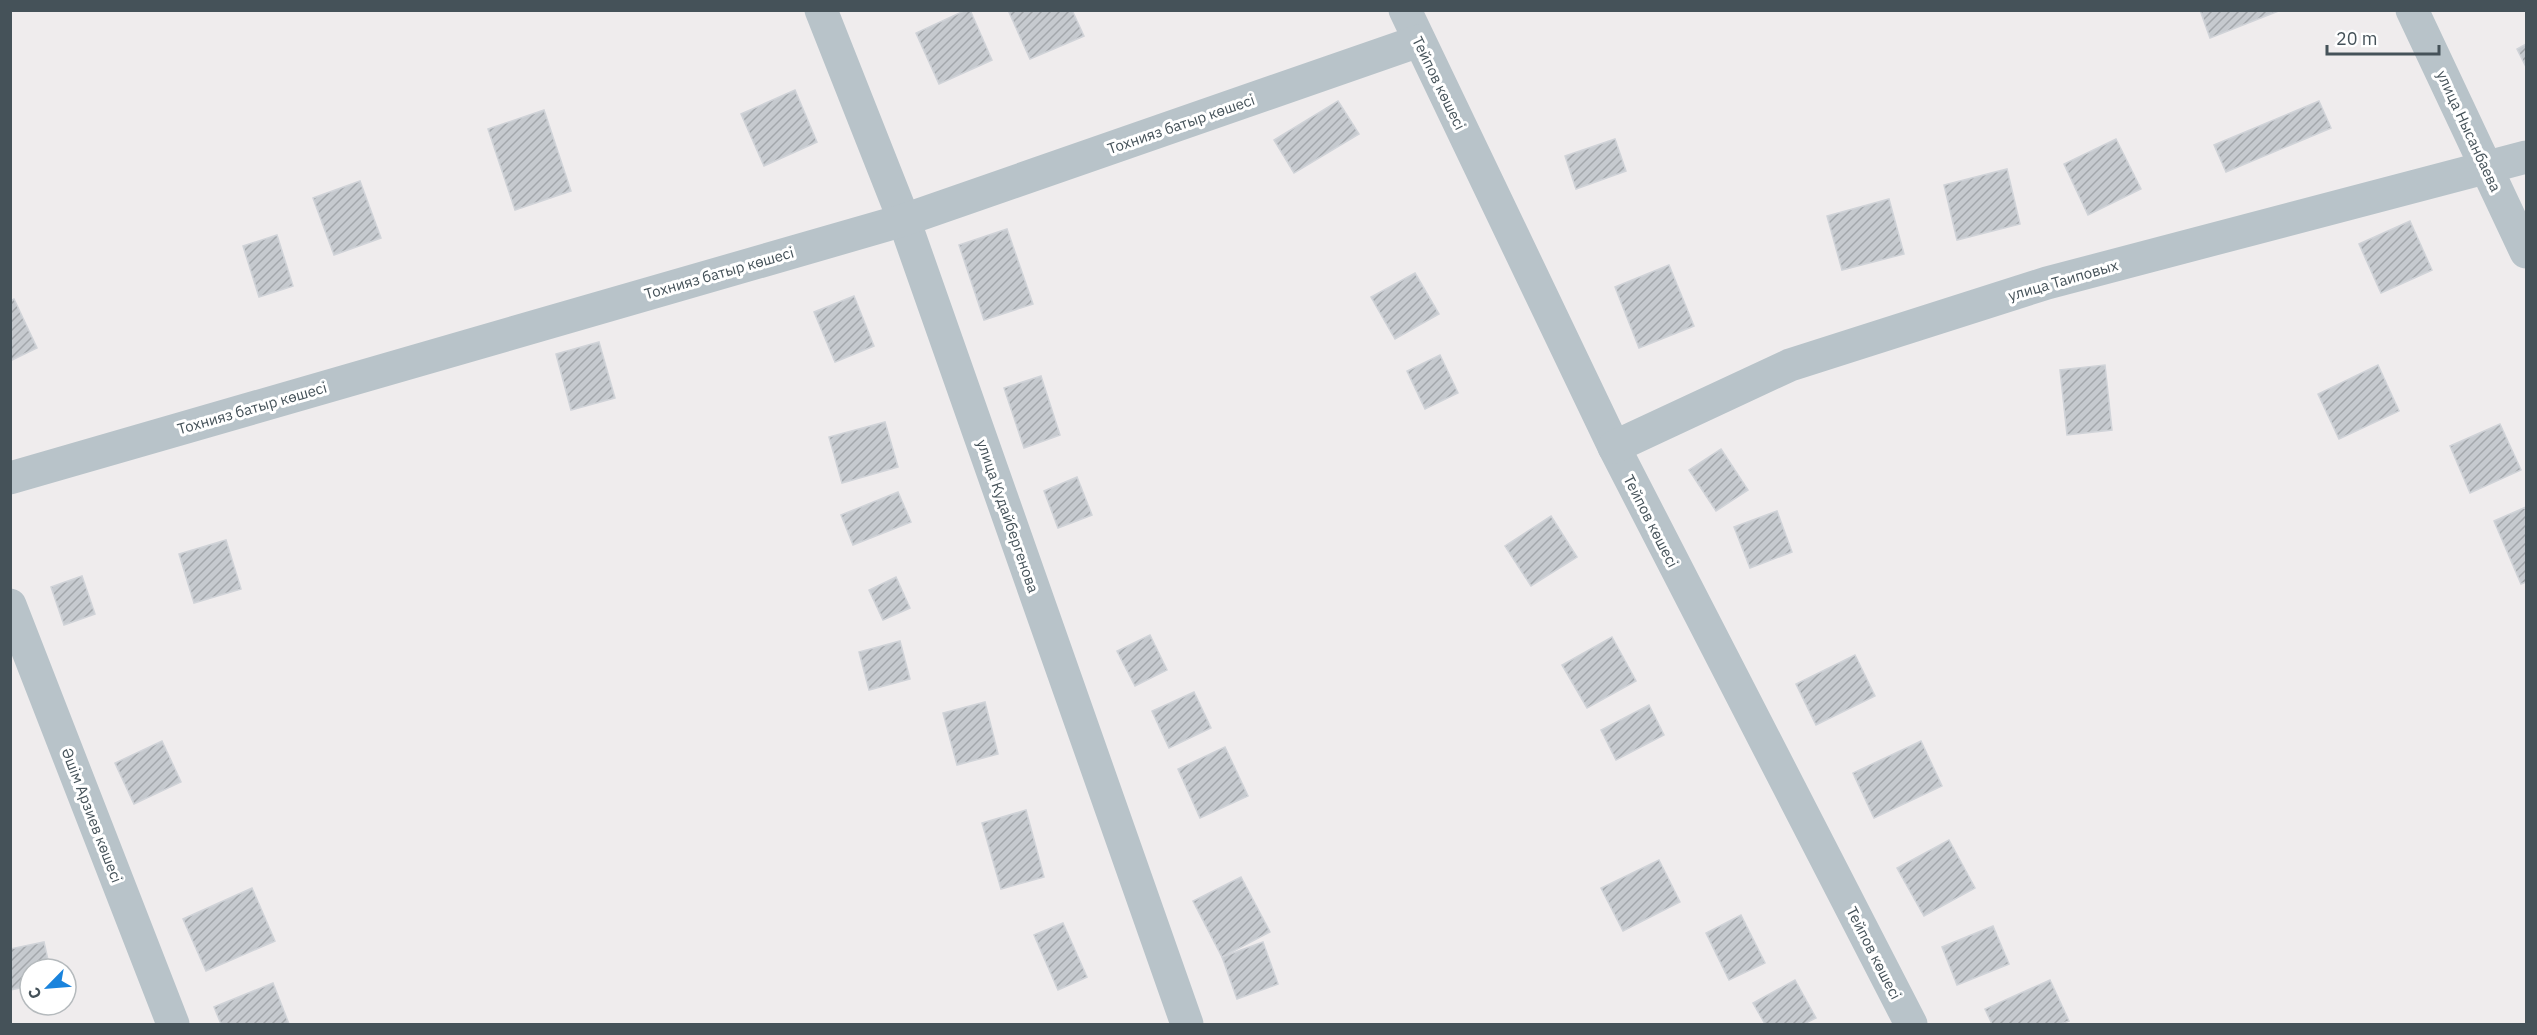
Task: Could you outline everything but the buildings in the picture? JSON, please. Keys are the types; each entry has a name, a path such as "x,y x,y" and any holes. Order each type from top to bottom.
{"street":[{"name":"улица Кудайбергенова","path":"821,10 904,220 1187,1024"},
{"name":"Тейпов көшесі","path":"1405,10 1614,447 1911,1024"},
{"name":"улица Нысанбаева","path":"2412,10 2526,252"},
{"name":"Тохнияз батыр көшесі","path":"10,478 904,220 1419,41"},
{"name":"улица Таиповых","path":"1614,447 1790,365 2047,283 2526,157"},
{"name":"Әшім Арзиев көшесі","path":"10,605 173,1024"}]}
